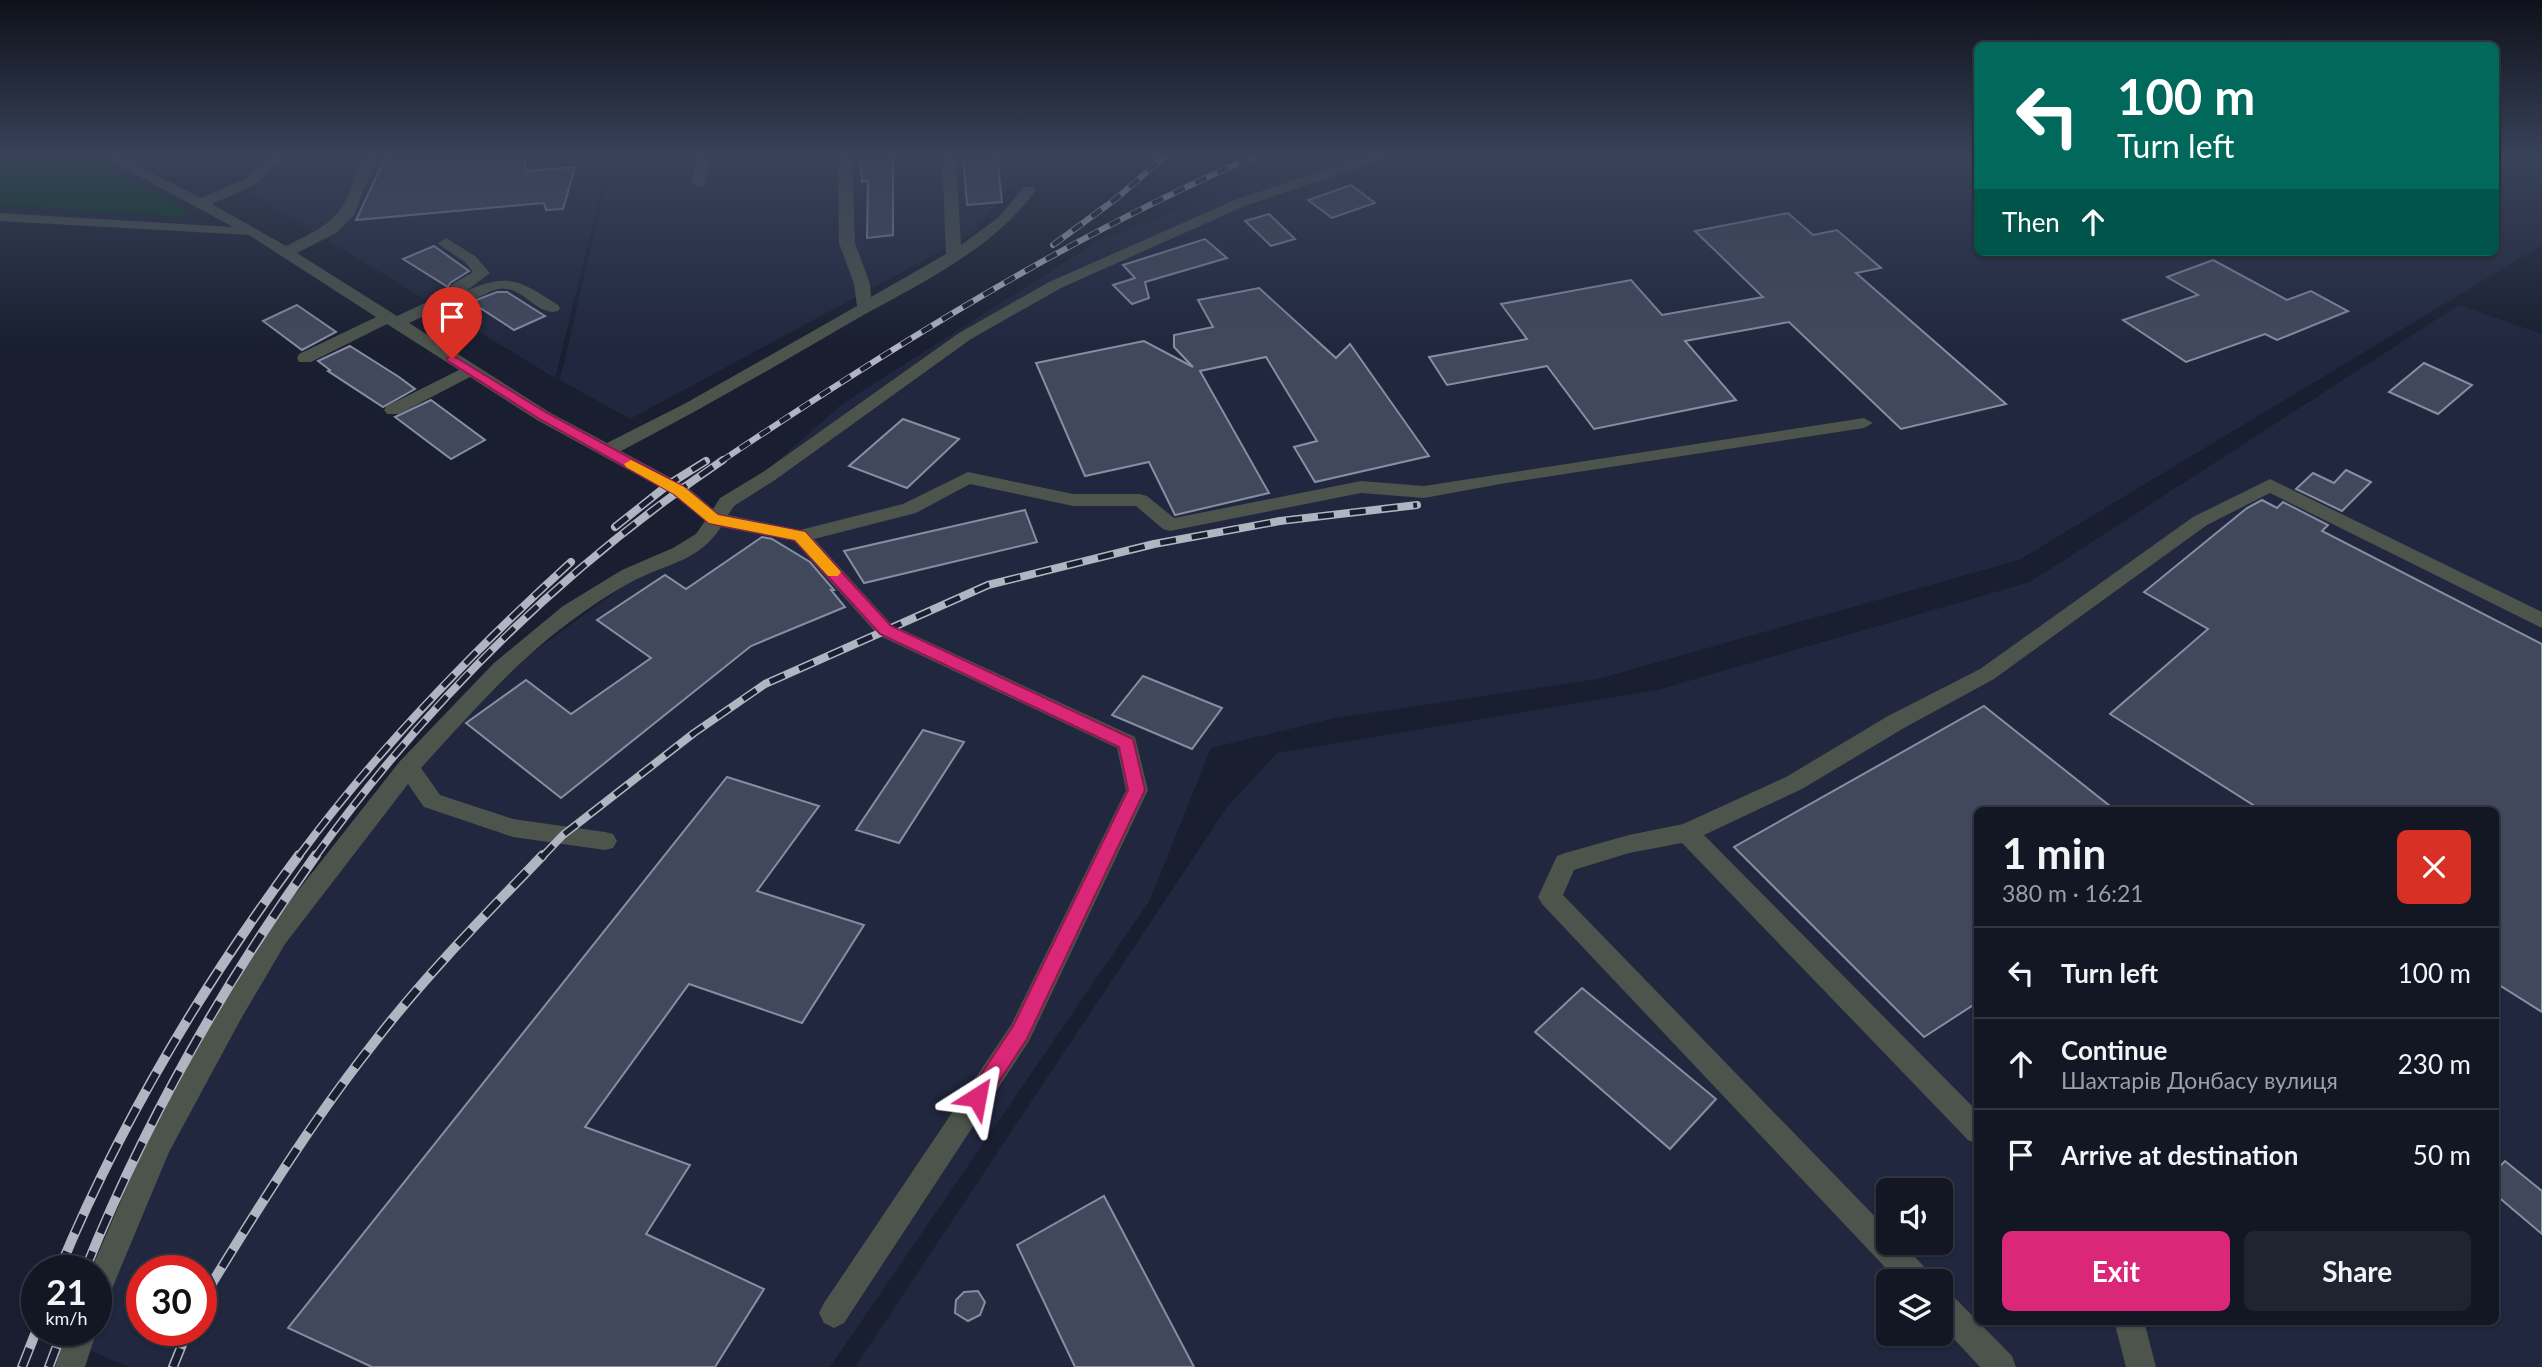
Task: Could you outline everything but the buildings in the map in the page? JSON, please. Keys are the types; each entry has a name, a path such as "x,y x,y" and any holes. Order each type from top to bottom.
{"street":[{"path":"47,220 254,232"},
{"path":"230,220 254,232 543,415 679,491 714,519 800,536 909,509 968,478 1073,500 1140,500 1170,525 1361,487 1424,492 1506,477 1864,423"},
{"path":"286,253 331,230 341,220"},
{"path":"846,220 847,243 863,284 865,310"},
{"path":"952,220 954,256"},
{"path":"606,451 692,407 865,310 982,239 1004,220"},
{"path":"112,1255 159,1144 276,937 408,767 501,668 570,611 629,575 680,554 703,539 727,502 769,476 965,336 1055,285 1202,220"},
{"path":"446,243 470,259 482,272 457,288 460,293 468,296 494,283 512,282 552,308"},
{"path":"305,358 460,293"},
{"path":"393,410 471,370"},
{"path":"1906,1269 1550,897 1565,863 1629,844 1687,833 1794,783 1896,722 1987,674 2200,521 2270,485 2542,621"},
{"path":"800,536 885,630 1127,743 1137,790 1020,1033 834,1313"},
{"path":"408,767 432,801 513,828 605,841"},
{"path":"1687,833 1974,1127"},
{"path":"1953,1317 2001,1367"},
{"path":"2130,1325 2141,1367"},
{"path":"71,1367 77,1346"}],"shaded area":[{"path":"294,220 594,220 555,378"},
{"path":"597,220 983,220 971,235 630,419 560,380"},
{"path":"1153,220 1974,220 1974,256 2499,256 2499,220 2542,220 2542,245 2019,560 1598,679 1335,718 1211,748 1150,900 830,1367 129,1367 82,1347 112,1346 112,1272 163,1143 283,933 424,757 532,653 700,530 842,404 1100,240"},
{"path":"2459,305 2542,334 2542,1367 855,1367 1227,807 1277,753 1657,690 2030,582"}],"railway":[{"path":"1053,245 1087,220"},
{"path":"723,460 914,336 1048,258 1120,220"},
{"path":"315,857 404,744 501,640 608,546 723,460"},
{"path":"615,527 669,484 706,461"},
{"path":"542,857 563,835 694,733 765,684 988,585 1154,544 1280,521 1417,505"},
{"path":"298,857 360,778 427,703 497,631 571,562"},
{"path":"66,1255 109,1161 166,1055 230,953 299,855"},
{"path":"91,1255 133,1162 188,1056 249,953 316,855"},
{"path":"217,1275 303,1141 389,1023 475,925 543,855"},
{"path":"22,1367 30,1346"},
{"path":"49,1367 57,1346"},
{"path":"173,1367 182,1346"}],"slow traffic":[{"path":"631,464 679,491 714,519 800,536 833,572"}],"route":[{"path":"452,359 543,415 679,491 714,519 800,536 885,630 1127,743 1137,790 1020,1033 977,1097"}]}
